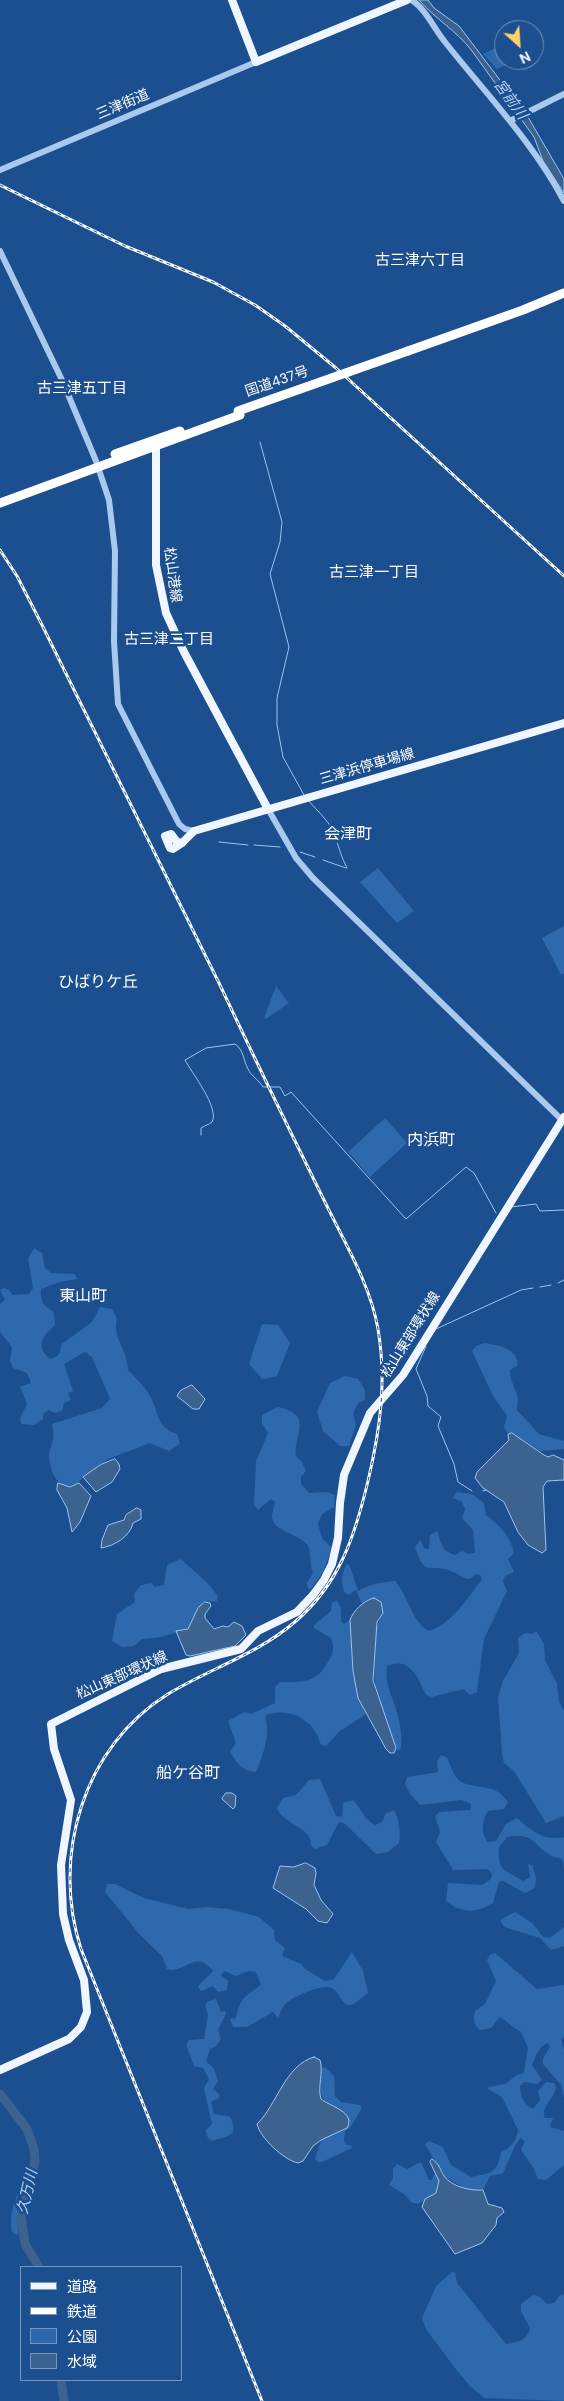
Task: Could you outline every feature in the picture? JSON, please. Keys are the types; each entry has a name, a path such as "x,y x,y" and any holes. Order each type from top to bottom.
{"highway":[{"name":"国道437号","path":"409,353 564,293"},
{"name":"国道437号","path":"0,498 409,353 525,314 564,298"},
{"name":"国道437号","path":"0,503 96,464"}],"main road":[{"path":"232,0 256,62 407,0"},
{"name":"松山港線","path":"156,443 156,566 166,613 184,652 268,809"},
{"name":"三津浜停車場線","path":"182,843 194,831 564,722"},
{"name":"松山東部環状線","path":"0,2070 69,2039 81,2027 87,2012 84,1980 69,1940 64,1914 60,1865 71,1800 54,1749 50,1724 161,1669 241,1649 258,1632 297,1612 313,1596 332,1564 338,1538 344,1475 370,1413 403,1375 563,1120"}],"street":[{"path":"412,0 427,15 444,41 510,121 549,176 564,201"},
{"name":"三津街道","path":"0,170 256,62"},
{"path":"510,121 564,94"},
{"path":"0,251 62,380 96,464 110,506 114,534 114,642 118,704 179,824 185,829 194,831"},
{"path":"268,809 296,858 313,878 563,1120"}],"green space":[{"path":"494,49 494,66 483,54"},
{"path":"378,868 414,911 397,923 360,882"},
{"path":"564,926 564,973 561,975 542,938"},
{"path":"276,986 289,1003 266,1019 264,1018"},
{"path":"385,1118 407,1143 370,1177 348,1152"},
{"path":"34,1248 42,1253 45,1268 51,1273 75,1274 77,1279 60,1282 41,1289 43,1303 54,1312 55,1325 42,1342 45,1354 50,1359 57,1356 62,1344 92,1322 100,1307 112,1309 117,1319 116,1332 125,1355 128,1370 147,1391 165,1428 177,1434 180,1444 169,1451 150,1443 108,1459 83,1477 76,1486 69,1487 64,1485 56,1478 51,1468 49,1455 53,1438 52,1424 102,1408 110,1399 92,1357 85,1352 64,1364 73,1391 68,1393 71,1400 64,1403 62,1411 55,1413 48,1410 43,1414 43,1419 34,1425 21,1424 20,1418 27,1404 20,1387 31,1383 27,1373 13,1368 10,1361 12,1347 0,1332 0,1304 5,1300 0,1290 4,1288 9,1290 12,1295 29,1294 33,1288 28,1259"},
{"path":"262,1324 278,1325 290,1343 277,1376 262,1379 249,1364"},
{"path":"485,1343 507,1349 515,1355 518,1365 510,1370 511,1379 518,1398 517,1410 539,1434 564,1441 564,1449 540,1451 512,1433 508,1435 504,1426 507,1416 493,1396 472,1351 476,1346"},
{"path":"345,1376 358,1379 365,1390 365,1400 358,1403 353,1414 356,1424 349,1446 340,1446 323,1431 317,1412 330,1383"},
{"path":"278,1407 289,1410 299,1420 296,1456 302,1462 306,1471 301,1477 301,1484 309,1493 327,1492 335,1495 334,1507 322,1514 318,1524 322,1538 332,1548 323,1572 311,1589 308,1589 307,1583 313,1573 308,1546 300,1539 282,1530 274,1522 272,1515 275,1502 271,1499 258,1510 254,1505 256,1461 268,1433 262,1423 262,1415"},
{"path":"457,1492 472,1494 484,1503 486,1515 500,1527 510,1541 514,1553 508,1559 514,1572 505,1576 503,1581 507,1591 484,1639 477,1692 470,1695 463,1689 432,1697 426,1695 420,1682 407,1666 395,1664 387,1666 388,1686 401,1728 401,1748 398,1751 385,1720 373,1663 377,1628 383,1614 368,1600 362,1604 356,1590 348,1595 344,1592 343,1574 347,1564 350,1566 358,1591 376,1584 395,1581 423,1627 429,1631 445,1622 458,1610 482,1580 480,1575 476,1574 467,1579 451,1571 428,1568 422,1563 415,1547 420,1540 425,1549 429,1549 430,1535 437,1531 442,1546 450,1553 455,1555 462,1551 468,1554 475,1553 473,1530 462,1518 465,1509 462,1502 453,1498"},
{"path":"181,1559 211,1586 218,1597 217,1601 205,1602 198,1608 188,1629 161,1637 142,1639 134,1646 122,1647 112,1641 117,1614 135,1602 134,1594 141,1585 151,1583 155,1587 164,1585 167,1565"},
{"path":"337,1601 341,1608 341,1621 344,1624 350,1620 352,1657 357,1692 366,1714 340,1731 326,1746 321,1745 313,1729 301,1718 285,1713 268,1714 265,1717 267,1737 256,1772 243,1768 237,1763 230,1751 236,1743 228,1721 244,1712 251,1714 275,1703 275,1687 280,1682 309,1680 320,1673 331,1657 333,1647 331,1638 314,1628 314,1625 331,1611 332,1602"},
{"path":"536,1631 544,1644 545,1660 557,1684 559,1702 564,1711 564,1816 546,1823 514,1771 504,1763 498,1697 503,1681 519,1653 518,1638 525,1633 533,1634"},
{"path":"441,1755 447,1757 460,1781 472,1786 497,1791 508,1802 504,1809 488,1811 486,1815 483,1831 488,1842 496,1841 506,1824 517,1818 538,1834 550,1838 564,1837 564,1869 563,1860 545,1852 533,1840 524,1836 507,1837 499,1847 499,1861 501,1865 507,1872 523,1881 530,1877 528,1864 532,1865 536,1877 535,1888 525,1893 503,1881 499,1882 493,1903 481,1909 470,1911 458,1908 446,1901 448,1883 482,1885 491,1879 492,1874 488,1869 453,1870 436,1842 440,1832 435,1816 440,1812 470,1810 471,1804 462,1800 420,1805 410,1794 405,1784 407,1777 438,1772 437,1761"},
{"path":"320,1779 336,1816 342,1817 343,1803 353,1800 365,1817 375,1825 383,1821 385,1814 394,1810 399,1826 399,1843 388,1852 376,1854 345,1824 339,1822 327,1845 315,1849 311,1846 307,1834 280,1814 277,1808 283,1798 296,1795 309,1780"},
{"path":"107,1884 115,1884 144,1898 188,1909 206,1907 229,1909 259,1917 274,1930 275,1940 285,1948 282,1955 284,1957 301,1964 305,1969 325,1981 334,1979 352,1952 363,1971 368,1993 354,2004 347,2005 332,1988 322,1987 289,2001 285,2004 278,2018 273,2012 247,2027 233,2027 230,2019 236,2018 241,2001 261,1985 256,1972 249,1971 236,1976 224,1971 221,1975 228,1981 227,1990 218,1992 213,1986 201,1991 198,1986 213,1971 201,1962 195,1962 179,1969 167,1969 162,1956 140,1935 105,1892"},
{"path":"515,1912 532,1923 543,1937 550,1938 564,1927 564,1946 551,1950 540,1938 504,1927 500,1920"},
{"path":"495,1953 537,1989 564,1985 564,2037 561,2039 564,2050 564,2098 561,2085 543,2064 543,2058 550,2047 548,2043 540,2049 532,2065 542,2080 537,2084 524,2082 520,2086 523,2099 533,2109 540,2100 538,2091 546,2082 554,2083 556,2088 544,2110 544,2114 545,2118 553,2118 550,2127 564,2131 564,2165 546,2180 538,2179 533,2167 521,2150 525,2141 520,2138 503,2173 490,2176 483,2190 470,2191 445,2177 425,2144 429,2141 443,2147 451,2165 471,2177 488,2173 495,2169 501,2152 515,2141 518,2130 502,2097 488,2089 489,2087 505,2084 517,2075 524,2073 528,2048 521,2032 500,2017 491,2028 480,2030 476,2026 474,2019 475,2011 485,2004 496,1981 487,1960 490,1955"},
{"path":"216,1999 221,2012 225,2011 226,2014 218,2030 221,2039 216,2046 210,2049 206,2061 214,2069 218,2081 213,2089 219,2094 219,2098 211,2102 214,2114 230,2117 234,2127 228,2136 212,2141 208,2138 205,2131 212,2124 204,2088 209,2079 203,2068 194,2066 186,2045 189,2040 204,2039 208,2015 205,2006 207,2002"},
{"path":"325,2067 334,2076 335,2096 341,2102 360,2105 362,2108 350,2128 345,2131 344,2141 347,2145 351,2145 352,2148 322,2162 318,2162 315,2159 321,2140 347,2128 328,2107 322,2096 320,2088 321,2068"},
{"path":"421,2162 429,2180 432,2180 434,2174 437,2174 439,2181 436,2193 418,2204 411,2202 404,2194 389,2185 393,2178 393,2169 397,2164 407,2169"},
{"path":"27,2174 24,2189 17,2199 18,2236 12,2232 11,2216 15,2202"},
{"path":"452,2272 455,2273 457,2283 506,2344 521,2340 529,2332 530,2328 521,2311 521,2304 533,2295 540,2297 547,2304 554,2303 559,2296 564,2294 564,2401 484,2398 470,2386 426,2329 422,2318 436,2286"}],"water":[{"name":"宮前川","path":"419,0 428,0 434,8 459,26 528,117 564,179 564,193 543,161 534,137 472,51"},
{"path":"192,1385 205,1399 199,1409 193,1409 177,1396 180,1391"},
{"path":"512,1433 544,1455 548,1457 553,1455 564,1460 564,1480 547,1481 543,1487 546,1550 542,1553 528,1545 518,1532 504,1502 483,1488 475,1478 477,1472 509,1440 508,1435"},
{"path":"115,1459 120,1469 112,1482 96,1492 83,1477 100,1465"},
{"path":"58,1483 70,1487 79,1483 91,1496 80,1522 72,1532 67,1508 57,1490"},
{"path":"137,1508 141,1510 141,1519 133,1523 129,1533 121,1540 101,1548 108,1525 124,1520 126,1515"},
{"path":"374,1598 381,1602 383,1613 377,1622 373,1680 396,1748 394,1753 390,1753 386,1749 358,1698 353,1671 350,1620 359,1606"},
{"path":"205,1602 210,1603 211,1606 205,1614 205,1618 214,1629 223,1626 228,1627 234,1622 242,1626 246,1635 235,1646 190,1656 186,1655 176,1631 188,1629 198,1608"},
{"path":"226,1793 232,1793 236,1796 233,1809 222,1799"},
{"path":"306,1863 315,1868 314,1885 321,1900 333,1914 327,1923 318,1921 306,1909 273,1888 280,1866 293,1867"},
{"path":"314,2057 320,2060 321,2065 321,2099 341,2110 349,2122 347,2128 321,2140 313,2146 303,2161 298,2163 286,2158 273,2148 259,2130 257,2124 288,2077 304,2061"},
{"path":"432,2159 447,2180 467,2189 483,2190 488,2204 502,2208 504,2212 497,2218 496,2225 482,2243 455,2254 422,2207 425,2199 436,2193 439,2181 430,2162"}],"waterway":[{"path":"260,442 282,522 280,542 270,574 289,647 277,698 277,725 283,757 304,795"},
{"path":"308,800 334,833 347,868"},
{"path":"219,842 248,845"},
{"path":"254,845 280,847"},
{"path":"300,852 315,857"},
{"path":"323,860 346,868"},
{"path":"201,1135 201,1128 212,1122 212,1108 204,1090 185,1060 206,1048 235,1044 242,1052 249,1071 263,1087 280,1087 285,1096 291,1092 406,1219 466,1167 474,1173 496,1213"},
{"path":"511,1207 536,1204 540,1211 564,1210"},
{"path":"558,1283 564,1280"},
{"path":"540,1287 551,1285"},
{"path":"436,1329 521,1290 533,1288"},
{"path":"426,1346 416,1369 427,1396 428,1406 441,1417 438,1426 454,1464 458,1482 472,1491"},
{"name":"久万川","path":"0,2094 27,2129 34,2149 35,2162 21,2216 25,2244 38,2266"},
{"name":"久万川","path":"61,2381 64,2401"}],"railway":[{"path":"0,185 125,246 213,282 255,305 285,326 336,368 564,576"},
{"path":"0,550 17,576 41,623 355,1262 369,1295 381,1349 381,1406 376,1443 357,1520 344,1557 335,1574 311,1606 281,1633 250,1652 168,1694 139,1716 114,1743 95,1773 81,1806 73,1841 70,1877 73,1914 81,1949 262,2401"}],"district":[{"name":"古三津六丁目","path":"420,261"},
{"name":"古三津五丁目","path":"82,389"},
{"name":"古三津一丁目","path":"374,573"},
{"name":"古三津二丁目","path":"169,640"},
{"name":"会津町","path":"348,835"},
{"name":"ひばりケ丘","path":"98,983"},
{"name":"内浜町","path":"431,1141"},
{"name":"東山町","path":"83,1297"},
{"name":"船ケ谷町","path":"188,1774"}]}
